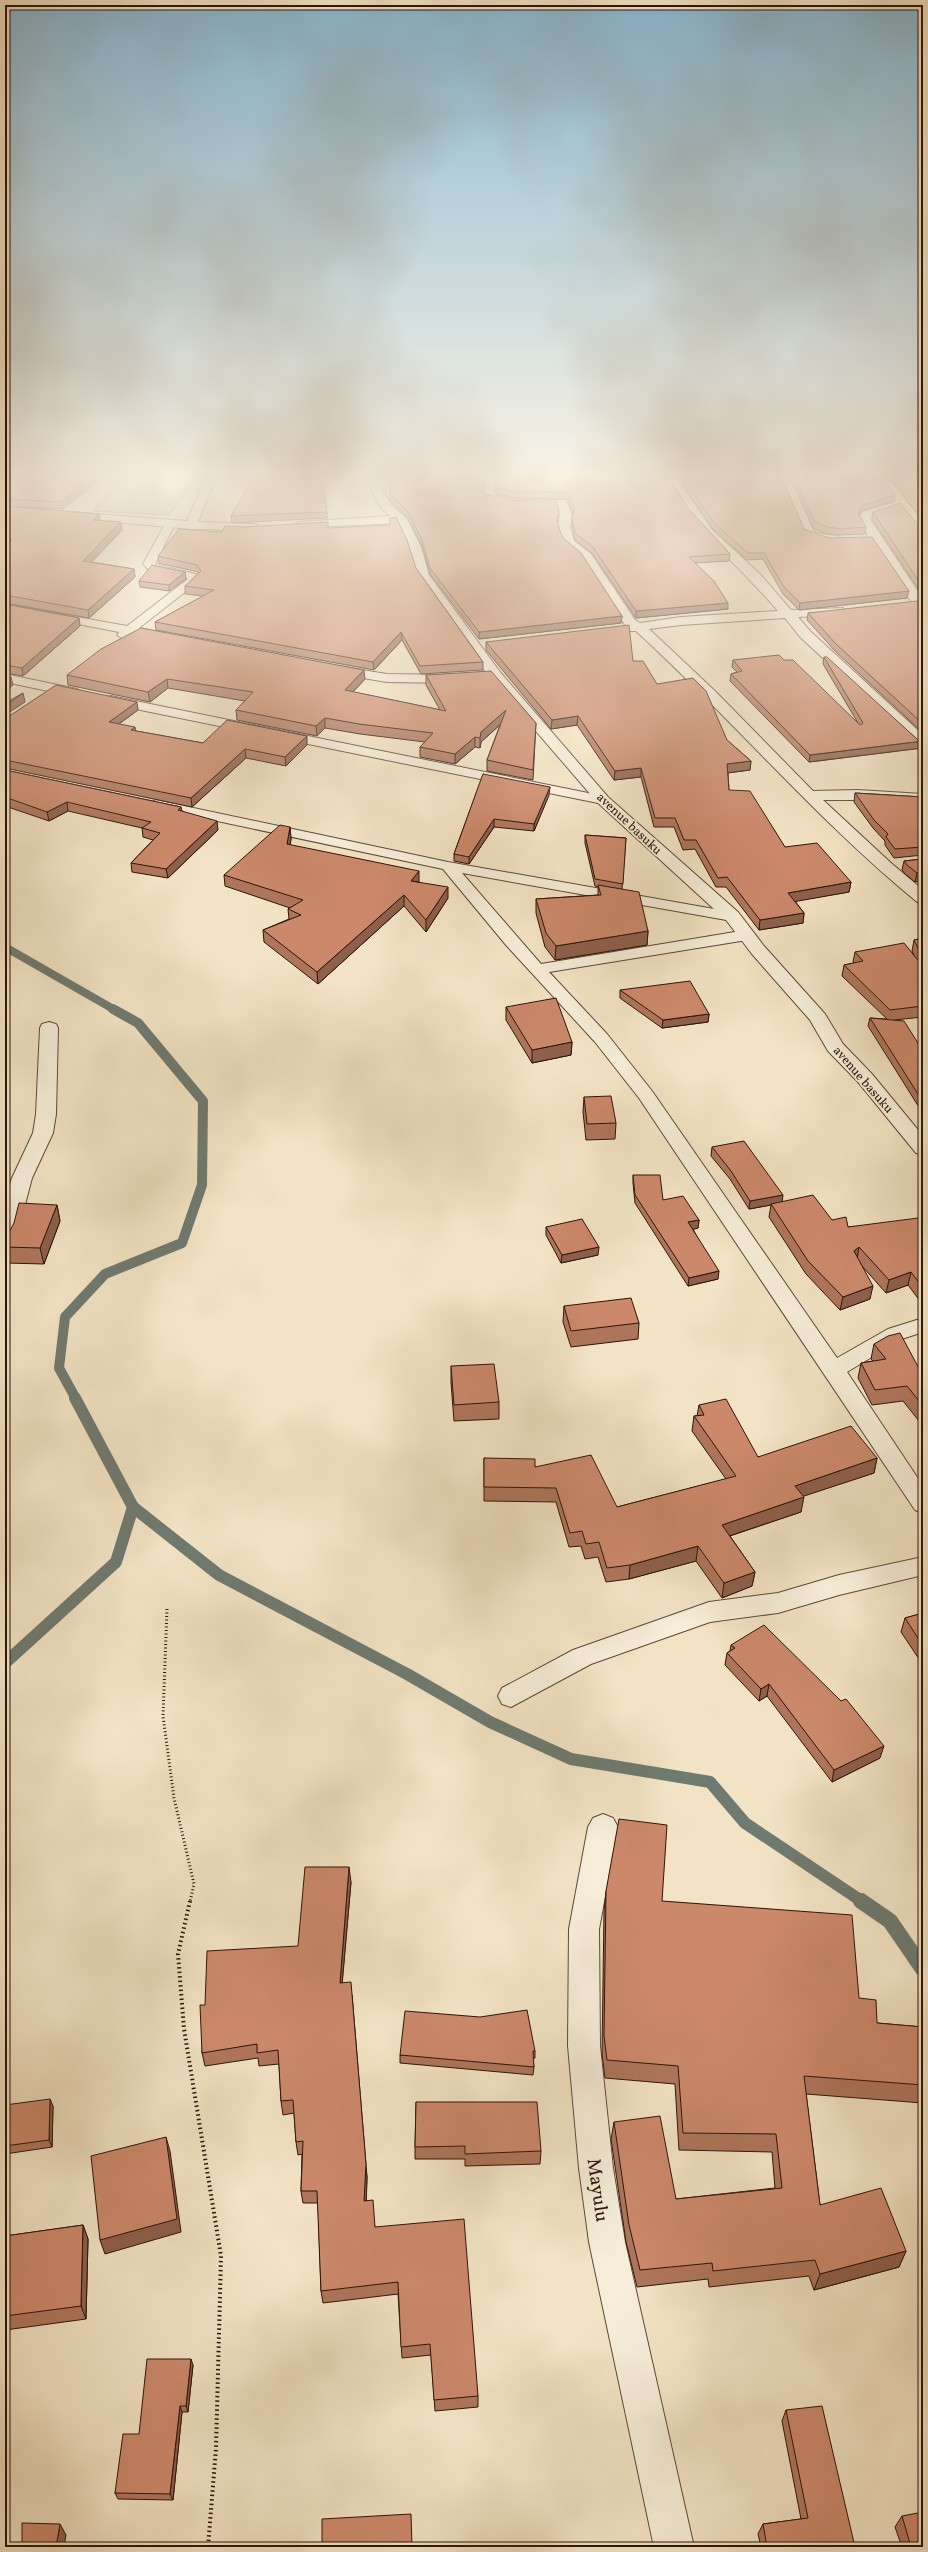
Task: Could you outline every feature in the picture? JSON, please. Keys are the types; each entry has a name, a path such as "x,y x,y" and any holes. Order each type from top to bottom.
{"street":[{"name":"avenue basuku","path":"436,594 472,646 488,676 603,800 732,916 818,1018 835,1047 865,1078 923,1149"},
{"path":"610,594 622,614 630,623 639,627 702,684 831,819 923,898"},
{"path":"770,594 787,616 829,657 923,743"},
{"path":"913,594 921,605"},
{"path":"904,604 921,605"},
{"path":"616,630 680,621 787,616 851,609"},
{"path":"472,646 487,644"},
{"path":"808,796 858,795 923,799"},
{"path":"883,865 907,863"},
{"path":"5,1239 22,1178 43,1133 46,1114 49,1028"},
{"name":"Mayulu","path":"603,1827 584,1929 584,2046 596,2168 607,2242 674,2547"}],"lane":[{"path":"112,644 176,594"},
{"path":"5,607 169,638"},
{"path":"324,667 387,678 419,680 466,678"},
{"path":"42,698 70,676"},
{"path":"5,678 603,800"},
{"path":"138,800 448,866 732,916"},
{"path":"448,866 538,969 601,1038 646,1095 834,1370 923,1504"},
{"path":"538,969 747,935"},
{"path":"834,1370 895,1334 923,1325"},
{"path":"511,1696 582,1657 709,1612 778,1603 839,1585 923,1566"}],"path":[{"path":"167,1609 163,1716 174,1798 194,1884 178,1954 184,2029 221,2256 216,2448 208,2547"}],"building":[{"path":"5,594 106,594 88,610"},
{"path":"206,594 435,594 483,662 420,666 401,632 373,662 155,622"},
{"path":"450,594 608,594 622,616 479,632"},
{"path":"625,594 722,594 728,603 636,611"},
{"path":"791,594 881,594 800,603"},
{"path":"917,601 923,604 923,724 836,644 808,613"},
{"path":"5,604 79,618 22,668 5,665"},
{"path":"629,625 633,661 643,661 657,684 693,678 706,691 727,740 751,761 727,764 729,790 750,791 785,847 817,843 851,882 788,893 804,913 760,920 727,877 718,878 696,840 684,840 675,818 655,818 641,768 615,771 578,716 552,720 486,642"},
{"path":"141,628 364,670 345,690 446,711 426,675 491,671 536,723 533,770 487,760 506,710 481,732 480,738 475,737 455,754 420,747 433,733 359,724 325,718 316,726 236,710 253,692 167,679 148,692 67,675 101,649"},
{"path":"779,655 784,660 793,660 860,725 863,723 824,657 827,657 918,740 923,741 810,755 731,674 742,671 733,660"},
{"path":"5,675 11,677 5,683"},
{"path":"56,685 137,702 109,722 135,727 131,730 203,743 227,720 307,736 285,757 245,749 191,798 5,760 5,719"},
{"path":"23,693 5,706 5,703"},
{"path":"5,770 181,807 178,810 217,821 166,869 131,863 160,833 142,828 151,822 67,802 47,812 5,797"},
{"path":"483,774 550,787 534,824 494,819 469,857 454,854"},
{"path":"855,793 923,797 923,847 895,849 886,837 888,834 874,820"},
{"path":"280,825 290,827 287,844 419,871 411,881 448,887 426,920 404,895 317,972 263,930 301,915 288,909 303,900 224,875"},
{"path":"585,835 626,838 623,884 595,879"},
{"path":"923,859 923,872 917,873 904,861"},
{"path":"598,885 639,892 648,931 556,946 546,933 536,899 601,895"},
{"path":"923,938 923,958 914,940"},
{"path":"904,943 921,964 923,963 923,1006 890,1010 844,965 863,961 855,952"},
{"path":"690,981 709,1014 663,1020 620,990"},
{"path":"556,998 572,1042 532,1050 506,1007"},
{"path":"870,1018 904,1021 923,1051 923,1102"},
{"path":"611,1096 616,1123 587,1124 584,1097"},
{"path":"744,1141 783,1195 750,1201 731,1171 712,1147"},
{"path":"633,1175 660,1175 663,1200 683,1196 699,1220 688,1222 719,1271 689,1278 635,1195"},
{"path":"813,1195 832,1220 846,1217 848,1227 918,1218 923,1225 923,1288 911,1272 889,1280 859,1247 854,1251 873,1286 843,1297 808,1261 771,1204"},
{"path":"19,1203 57,1205 40,1248 5,1247 5,1240 14,1223"},
{"path":"582,1219 599,1247 562,1255 546,1227"},
{"path":"631,1298 639,1323 571,1331 564,1306"},
{"path":"900,1333 923,1376 923,1406 907,1386 875,1390 861,1363 886,1359 874,1344 888,1336"},
{"path":"494,1364 499,1402 454,1405 451,1366"},
{"path":"726,1399 758,1457 851,1426 877,1458 795,1486 804,1497 722,1525 755,1572 724,1583 698,1546 630,1565 607,1568 599,1542 586,1544 582,1531 570,1533 556,1488 484,1487 484,1458 535,1459 535,1467 591,1455 617,1507 736,1476 694,1416 704,1415 699,1405"},
{"path":"923,1613 923,1646 905,1618"},
{"path":"764,1625 841,1701 846,1699 884,1746 834,1770 769,1684 761,1689 727,1653 735,1648 731,1645"},
{"path":"619,1819 667,1825 662,1901 852,1915 859,1998 876,2000 877,2023 923,2027 923,2085 804,2076 820,2205 881,2188 906,2251 820,2274 815,2260 713,2271 712,2263 640,2270 629,2225 614,2122 660,2116 676,2199 782,2188 776,2134 683,2133 678,2066 607,2060 604,2036 606,1891"},
{"path":"305,1867 349,1867 340,1983 351,1982 366,2164 364,2201 373,2200 375,2227 464,2219 478,2396 434,2400 430,2344 401,2347 398,2282 321,2291 317,2191 301,2191 303,2141 296,2142 293,2100 281,2101 278,2050 257,2053 257,2044 202,2053 200,2005 205,2005 207,1951 298,1946"},
{"path":"527,2010 535,2051 533,2051 534,2067 400,2055 405,2011 480,2017"},
{"path":"50,2099 49,2140 5,2146 5,2105"},
{"path":"416,2102 537,2102 541,2151 465,2154 465,2146 415,2147"},
{"path":"166,2137 177,2219 100,2240 91,2156"},
{"path":"83,2225 81,2306 5,2316 5,2236"},
{"path":"147,2359 191,2359 186,2406 180,2406 170,2494 115,2493 123,2434 139,2434"},
{"path":"822,2406 855,2547 767,2547 763,2524 808,2518 786,2410"},
{"path":"923,2512 923,2547 911,2547 902,2516"},
{"path":"411,2514 412,2547 322,2547 322,2519"},
{"path":"22,2523 60,2524 56,2547 22,2547"}],"waterway":[{"path":"5,947 115,1010"},
{"path":"76,1399 59,1368 65,1317 105,1274 182,1243 202,1185 203,1101 138,1023 113,1009"},
{"path":"75,1398 133,1507"},
{"path":"5,1663 116,1562 133,1507"},
{"path":"133,1507 219,1575 407,1674 490,1722 571,1759 710,1782 745,1823 863,1902"},
{"path":"861,1901 890,1921 923,1969"}]}
